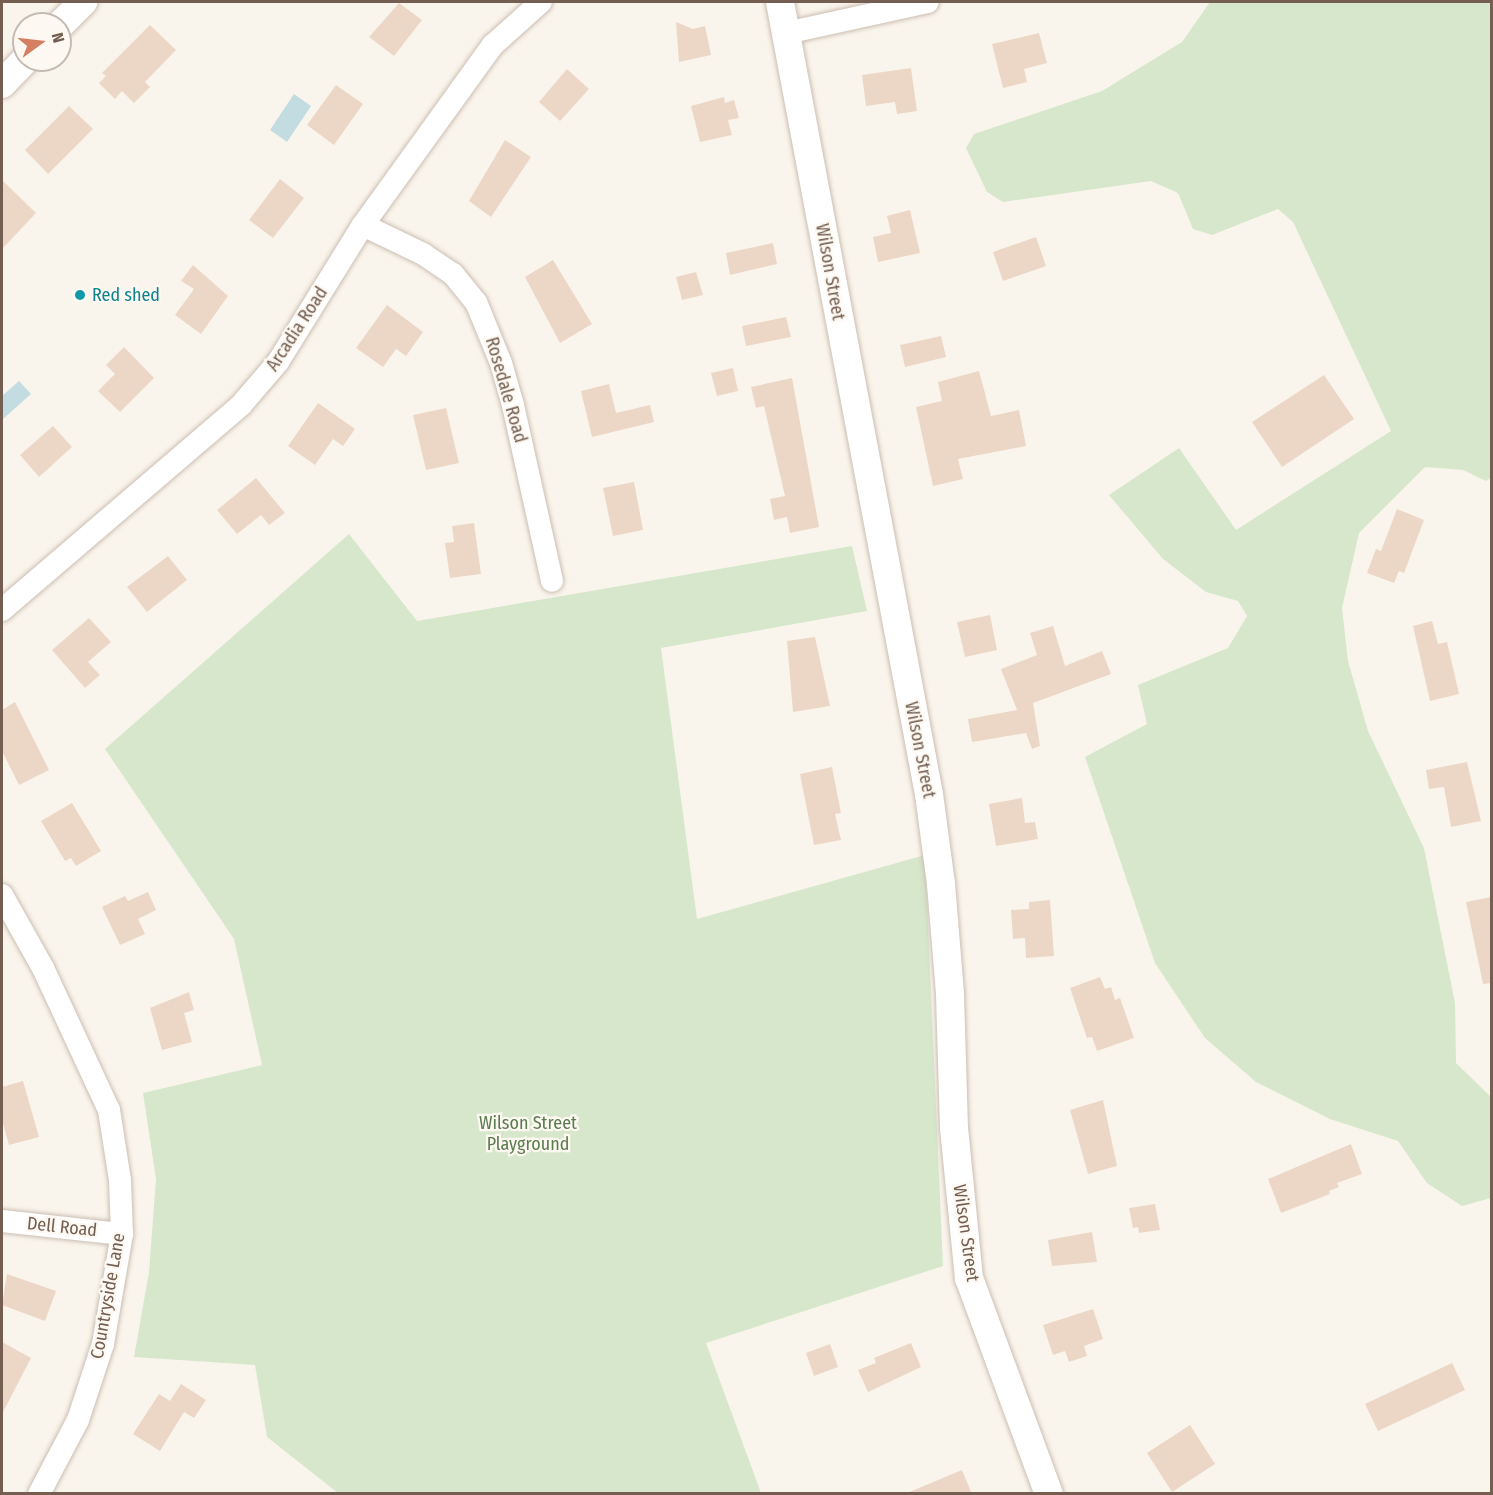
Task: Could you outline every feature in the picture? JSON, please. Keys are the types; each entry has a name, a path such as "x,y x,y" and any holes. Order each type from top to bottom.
{"street":[{"path":"72,13 83,2"},
{"name":"Arcadia Road","path":"2,610 241,405 278,362 363,225 493,45 541,2"},
{"name":"Wilson Street","path":"780,2 929,794 941,884 950,994 954,1128 969,1278 1049,1494"},
{"path":"786,33 928,2"},
{"path":"2,84 14,72"},
{"name":"Rosedale Road","path":"363,225 446,269 476,302 501,363 513,405 552,581"},
{"name":"Countryside Lane","path":"2,895 42,968 109,1110 120,1180 122,1234 99,1355 78,1420 39,1494"},
{"name":"Dell Road","path":"2,1221 122,1234"}],"green space":[{"path":"1210,2 1491,2 1491,478 1486,481 1463,470 1425,467 1359,533 1342,608 1348,661 1368,731 1424,848 1455,1003 1456,1063 1491,1097 1491,1198 1462,1206 1427,1183 1398,1141 1330,1119 1256,1082 1205,1038 1155,963 1085,757 1147,724 1138,685 1228,648 1247,616 1238,601 1206,592 1163,559 1109,495 1179,448 1236,530 1391,431 1293,222 1278,209 1212,235 1193,229 1178,193 1151,181 1003,202 987,192 966,148 974,134 1102,91 1182,42"},
{"name":"Wilson Street Playground","path":"349,534 417,621 852,546 867,611 661,648 697,919 925,855 943,1266 706,1343 761,1493 338,1493 267,1437 255,1365 134,1357 149,1272 156,1179 143,1093 262,1065 234,939 105,749"}],"water":[{"path":"294,94 311,106 287,142 270,130"},
{"path":"19,381 31,394 3,419 2,396"}],"building":[{"path":"399,3 422,20 394,56 369,37"},
{"path":"676,22 693,29 705,26 711,55 679,62"},
{"path":"150,25 176,50 145,82 150,87 134,103 122,91 115,99 99,83 106,76 102,73"},
{"path":"1039,33 1047,63 1024,69 1027,82 1003,88 992,44"},
{"path":"911,68 917,111 897,114 895,102 866,106 862,75"},
{"path":"567,69 589,89 560,121 539,102"},
{"path":"336,85 363,104 334,145 307,125"},
{"path":"724,97 725,103 734,100 739,118 728,120 732,135 700,142 691,106"},
{"path":"69,106 93,129 48,174 25,150"},
{"path":"505,140 531,157 491,217 469,201"},
{"path":"280,179 304,198 273,238 249,220"},
{"path":"2,180 36,213 2,249"},
{"path":"910,210 920,253 878,262 873,237 891,233 887,216"},
{"path":"1036,237 1046,266 1003,281 993,252"},
{"path":"773,243 777,264 730,275 726,253"},
{"path":"553,260 592,324 560,343 525,277"},
{"path":"193,265 228,296 201,334 175,315 194,289 181,281"},
{"path":"696,272 703,295 682,300 676,277"},
{"path":"387,305 423,332 406,356 396,349 383,367 356,348"},
{"path":"786,317 791,337 746,346 742,326"},
{"path":"941,336 946,357 905,367 900,345"},
{"path":"124,347 154,378 120,412 98,391 115,374 106,365"},
{"path":"733,368 738,391 717,396 711,373"},
{"path":"979,371 991,416 1019,410 1026,446 958,459 963,479 933,486 916,407 942,401 938,382"},
{"path":"1324,375 1354,419 1282,467 1252,422"},
{"path":"792,378 819,527 790,533 787,517 774,520 770,499 785,496 764,406 756,408 751,387"},
{"path":"609,384 616,413 650,405 654,422 592,437 581,391"},
{"path":"318,403 355,429 343,446 333,439 315,465 288,446"},
{"path":"446,408 459,463 426,470 413,415"},
{"path":"53,426 72,447 39,477 20,455"},
{"path":"256,478 285,513 269,525 261,515 237,534 217,510"},
{"path":"634,482 643,530 613,536 603,488"},
{"path":"1397,509 1424,520 1404,573 1399,571 1394,583 1367,573 1376,549 1381,551"},
{"path":"474,523 481,574 450,578 445,543 454,542 452,526"},
{"path":"168,556 187,580 147,612 127,587"},
{"path":"990,615 997,650 965,657 957,622"},
{"path":"89,618 111,642 88,662 100,675 85,688 52,650"},
{"path":"1432,621 1438,644 1447,642 1459,694 1430,701 1413,626"},
{"path":"1053,626 1065,666 1102,651 1111,674 1033,703 1040,746 1032,749 1026,733 972,742 968,719 1017,710 1001,669 1037,655 1030,633"},
{"path":"815,637 830,706 793,712 787,641"},
{"path":"15,702 49,770 19,785 2,751 2,710"},
{"path":"1467,762 1481,821 1451,827 1444,787 1429,789 1426,770"},
{"path":"832,767 841,813 835,814 841,840 814,845 800,774"},
{"path":"1022,798 1025,823 1035,822 1038,839 996,846 989,804"},
{"path":"72,803 101,851 76,866 71,858 65,861 41,821"},
{"path":"148,892 156,910 138,919 145,934 120,945 102,907 125,896 128,901"},
{"path":"1491,897 1491,983 1483,984 1466,902"},
{"path":"1050,900 1054,956 1026,958 1025,938 1013,939 1011,910 1029,909 1029,902"},
{"path":"1100,977 1105,989 1111,987 1115,1000 1120,998 1134,1038 1097,1051 1092,1037 1087,1038 1070,988"},
{"path":"189,992 194,1010 184,1013 192,1042 162,1050 150,1008"},
{"path":"23,1081 39,1137 9,1145 2,1120 2,1087"},
{"path":"1103,1100 1117,1166 1088,1174 1070,1110"},
{"path":"1351,1144 1362,1174 1337,1183 1339,1187 1329,1191 1330,1194 1281,1213 1268,1179"},
{"path":"1155,1204 1160,1230 1139,1233 1138,1227 1133,1228 1129,1208"},
{"path":"1092,1232 1097,1262 1052,1266 1048,1240"},
{"path":"7,1274 56,1291 45,1321 2,1305"},
{"path":"1093,1309 1103,1339 1084,1346 1087,1356 1069,1362 1065,1351 1053,1355 1043,1325"},
{"path":"2,1342 31,1358 2,1414"},
{"path":"911,1343 921,1367 868,1392 858,1370 876,1363 874,1358"},
{"path":"830,1344 838,1367 814,1376 806,1353"},
{"path":"1452,1363 1465,1390 1378,1431 1365,1404"},
{"path":"181,1384 206,1400 194,1418 184,1412 160,1451 133,1434 159,1394 170,1401"},
{"path":"1190,1425 1215,1464 1172,1492 1147,1453"},
{"path":"962,1470 972,1494 907,1494 907,1493"}],"place":[{"name":"Red shed","path":"80,295"}]}
